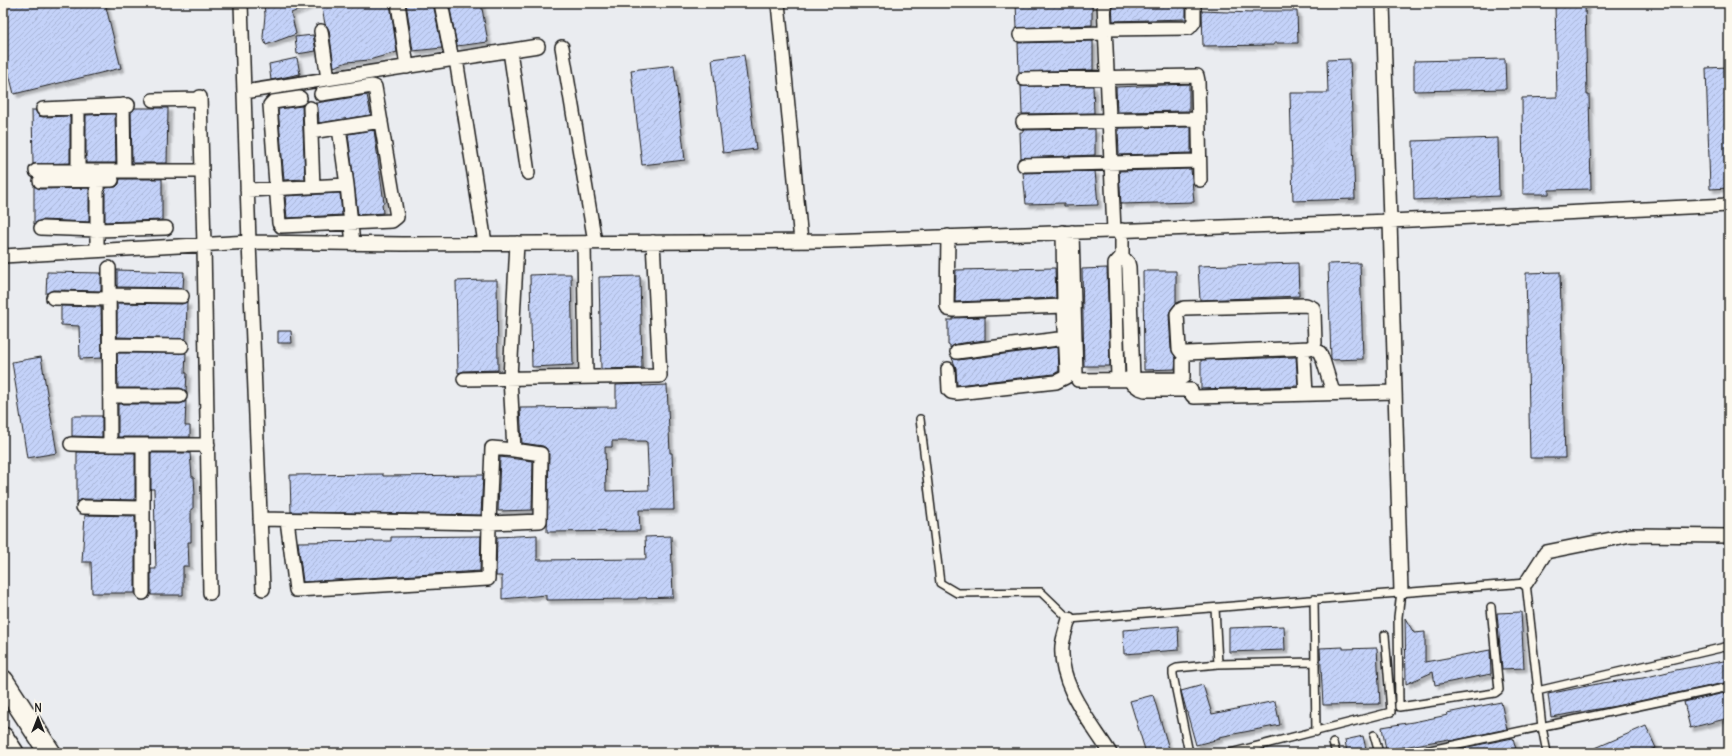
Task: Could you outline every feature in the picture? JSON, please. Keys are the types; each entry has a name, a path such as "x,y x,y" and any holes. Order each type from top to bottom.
{"main road":[{"path":"3,681 50,753"},
{"path":"3,738 13,753"}],"street":[{"path":"241,3 263,589"},
{"path":"398,3 407,67"},
{"path":"441,3 454,59 485,243"},
{"path":"778,3 801,241"},
{"path":"1104,3 1111,163 1122,256 1115,264 1126,379 1139,388 1145,390 1191,390"},
{"path":"1020,36 1189,28 1194,22 1194,3"},
{"path":"1383,3 1401,592"},
{"path":"321,31 328,79"},
{"path":"244,92 538,46"},
{"path":"562,46 589,242 586,377"},
{"path":"510,50 528,173"},
{"path":"1024,79 1196,76 1198,81 1200,180"},
{"path":"300,98 273,102 270,105 279,223 281,226 392,220 397,216 375,87 372,86 321,94"},
{"path":"152,100 200,98 210,593"},
{"path":"43,109 125,105 124,171"},
{"path":"78,108 78,171"},
{"path":"310,108 313,187"},
{"path":"1023,122 1199,119"},
{"path":"311,132 381,121"},
{"path":"339,128 353,244"},
{"path":"1024,165 1199,161"},
{"path":"78,171 202,174 97,180 38,176 78,171"},
{"path":"97,180 97,250"},
{"path":"247,190 347,185"},
{"path":"3,256 249,242 353,244 801,241 1390,221 1729,205"},
{"path":"41,228 97,230 166,228"},
{"path":"948,369 949,390 951,392 1056,382 1066,377 1064,306 1067,232"},
{"path":"1067,232 1077,378 1080,381 1181,378 1187,357"},
{"path":"948,236 946,306 948,309 1064,306"},
{"path":"464,379 660,376 653,242"},
{"path":"514,450 510,378 518,243"},
{"path":"109,268 110,445"},
{"path":"52,298 182,296"},
{"path":"1306,305 1310,306 1314,313 1315,343 1310,348 1187,357 1182,353 1178,346 1178,314 1180,310 1184,308 1306,305"},
{"path":"957,352 1066,338"},
{"path":"110,345 182,346"},
{"path":"1313,346 1320,353 1332,389 1336,393"},
{"path":"1187,357 1191,390 1194,397 1395,392"},
{"path":"1304,358 1306,394"},
{"path":"110,396 180,396"},
{"path":"71,444 208,445"},
{"path":"143,593 144,445"},
{"path":"260,519 489,523 540,521 541,454 492,448 489,523 488,579 296,590 287,520"},
{"path":"84,507 143,508"},
{"path":"1526,583 1546,552 1631,536 1729,536"},
{"path":"1070,619 1062,646 1066,680 1073,696 1110,753"}],"lane":[{"path":"920,419 940,583 957,593 1041,592 1070,619 1526,583 1542,727 1548,753"},
{"path":"1401,592 1398,617 1399,707 1495,693 1499,690 1491,607"},
{"path":"1314,599 1316,732"},
{"path":"1215,608 1218,664"},
{"path":"1230,753 1391,712 1385,635"},
{"path":"1538,692 1729,646"},
{"path":"1188,753 1172,675 1173,670 1177,668 1218,664 1315,662"},
{"path":"1416,753 1729,687"},
{"path":"1374,735 1379,753"},
{"path":"1333,743 1336,753"}],"building":[{"path":"3,3 105,3 121,68 14,94 3,50"},
{"path":"264,3 315,3 291,13 296,34 266,45 263,37 265,15"},
{"path":"321,3 390,3 397,52 369,60 347,62 334,67 329,30 325,24"},
{"path":"406,3 433,3 442,48 413,51"},
{"path":"449,3 481,3 488,42 457,46"},
{"path":"1016,3 1092,3 1092,25 1017,28"},
{"path":"1112,3 1186,3 1186,19 1113,21"},
{"path":"1555,3 1585,3 1591,189 1549,190 1549,194 1523,194 1522,98 1557,97"},
{"path":"1202,11 1252,13 1252,11 1297,11 1298,43 1274,43 1274,45 1203,46"},
{"path":"313,35 316,51 297,54 295,37"},
{"path":"1093,41 1093,70 1019,72 1018,43"},
{"path":"744,55 756,149 723,153 712,59"},
{"path":"297,58 300,74 271,80 269,64"},
{"path":"1350,59 1355,199 1293,201 1290,93 1328,93 1327,60"},
{"path":"1505,59 1506,89 1414,91 1414,61"},
{"path":"674,65 685,160 642,165 631,70"},
{"path":"1729,67 1729,188 1710,189 1706,68"},
{"path":"1189,84 1189,111 1117,112 1116,87"},
{"path":"1021,86 1093,86 1094,113 1022,114"},
{"path":"367,95 371,115 319,123 318,108 316,103"},
{"path":"302,106 305,179 284,180 278,109"},
{"path":"135,108 168,108 167,163 132,163 131,112"},
{"path":"32,110 35,110 39,116 43,117 70,116 70,163 33,164"},
{"path":"115,114 116,163 86,163 86,115"},
{"path":"1191,127 1191,153 1119,155 1118,128"},
{"path":"1095,129 1095,155 1021,158 1020,132 1023,132 1023,130"},
{"path":"374,130 384,203 382,204 383,213 358,215 348,134"},
{"path":"1498,138 1499,196 1414,200 1413,141"},
{"path":"1191,169 1194,202 1121,204 1119,171"},
{"path":"1095,171 1098,205 1064,206 1064,203 1026,204 1023,173"},
{"path":"120,179 162,179 162,220 105,222 105,188 116,187 119,184"},
{"path":"34,186 40,189 89,188 89,222 41,220 34,224"},
{"path":"340,193 342,215 287,218 285,196"},
{"path":"1298,263 1299,296 1200,300 1198,266"},
{"path":"1360,263 1363,359 1331,360 1328,264"},
{"path":"1055,268 1056,298 955,302 956,270"},
{"path":"1107,268 1110,366 1084,366 1082,269"},
{"path":"117,270 184,272 183,288 117,287"},
{"path":"1143,271 1176,271 1176,303 1169,314 1171,349 1176,358 1175,369 1144,370"},
{"path":"47,272 101,273 101,291 53,290 46,294"},
{"path":"1560,272 1565,458 1530,458 1526,273"},
{"path":"571,274 573,365 532,367 530,275"},
{"path":"640,276 642,368 601,369 599,277"},
{"path":"497,280 498,370 464,371 458,373 456,281"},
{"path":"187,302 186,339 117,337 117,303 182,304"},
{"path":"61,306 101,307 102,358 80,359 79,326 61,325"},
{"path":"985,317 985,340 956,344 950,348 950,345 948,345 948,320 953,320 953,318"},
{"path":"278,331 291,331 292,343 278,343"},
{"path":"1058,347 1059,371 1054,374 957,385 956,368 952,358 958,360"},
{"path":"117,353 186,353 186,391 180,388 118,388"},
{"path":"41,357 57,453 27,458 12,362"},
{"path":"1296,357 1298,386 1201,389 1201,360"},
{"path":"616,385 667,385 674,510 639,510 640,531 547,532 549,454 543,446 522,443 520,408 616,407","holes":["612,441 647,442 649,490 606,491 605,447 612,447"]},
{"path":"186,401 185,426 190,426 190,437 118,437 118,404 180,404"},
{"path":"72,416 102,416 102,437 72,436"},
{"path":"77,452 135,453 135,500 83,499 77,502"},
{"path":"151,453 190,453 195,495 193,495 193,509 191,509 191,542 188,542 189,566 183,566 183,595 151,595 151,569 156,569 154,489 151,489"},
{"path":"500,457 533,461 532,510 498,511"},
{"path":"383,474 383,476 483,475 481,515 291,512 290,475"},
{"path":"85,515 135,516 135,593 92,593 91,562 82,562"},
{"path":"537,535 537,560 646,559 645,537 671,536 673,597 546,600 546,595 502,599 502,576 496,576 497,537"},
{"path":"481,536 480,571 303,582 298,542 391,541 391,537"},
{"path":"1521,612 1524,668 1502,669 1497,613"},
{"path":"1405,618 1414,633 1425,632 1425,662 1490,650 1491,674 1435,685 1433,672 1406,684"},
{"path":"1178,626 1179,650 1124,654 1123,630"},
{"path":"1284,626 1285,650 1229,652 1229,628"},
{"path":"1343,647 1343,649 1377,648 1380,704 1323,705 1320,648"},
{"path":"1729,660 1729,682 1616,706 1551,717 1548,694 1602,683 1643,678"},
{"path":"1203,685 1212,714 1275,701 1280,725 1219,737 1219,739 1196,745 1181,691"},
{"path":"1729,692 1729,718 1690,728 1684,702"},
{"path":"1153,695 1169,749 1155,753 1146,753 1130,701"},
{"path":"1501,702 1507,729 1450,741 1449,739 1386,750 1382,727 1448,715 1447,713"},
{"path":"1646,726 1656,748 1644,753 1584,753"},
{"path":"1363,736 1367,753 1347,753 1345,740"},
{"path":"1513,738 1517,753 1453,753 1452,750"}]}
